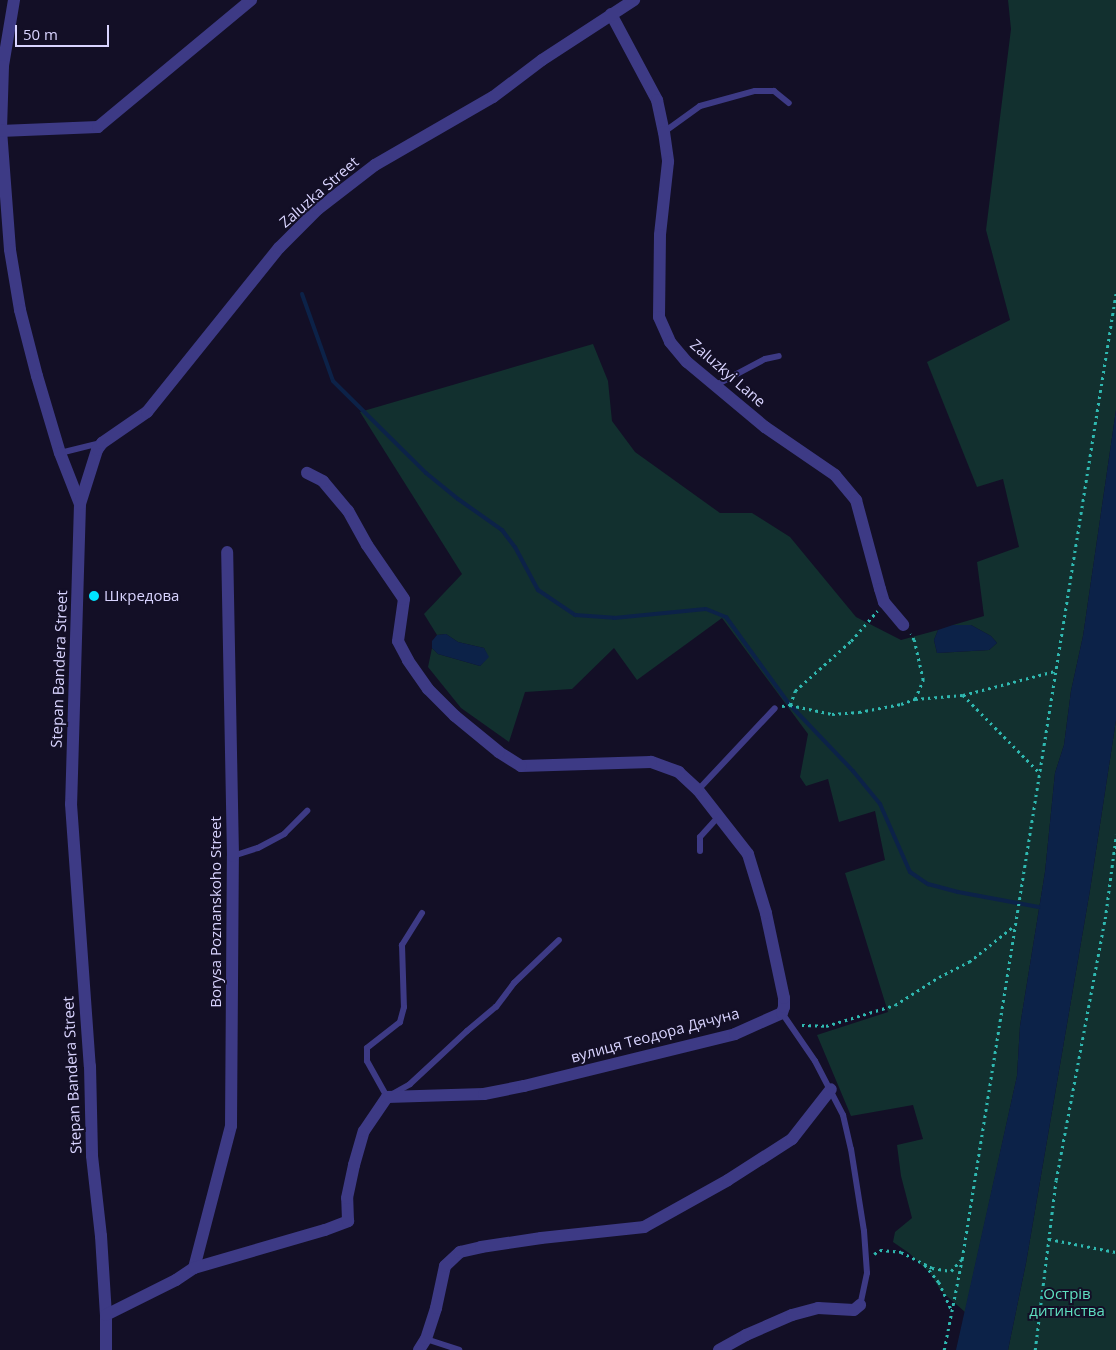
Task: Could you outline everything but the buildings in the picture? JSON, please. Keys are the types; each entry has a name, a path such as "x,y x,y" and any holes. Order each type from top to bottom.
{"street":[{"name":"Stepan Bandera Street","path":"14,0 3,66 0,131 10,250 20,310 60,453 80,504 71,804 90,1066 92,1156 101,1236 106,1315 106,1350"},
{"path":"0,131 98,127 252,0"},
{"name":"Zaluzka Street","path":"102,443 147,412 278,248 318,209 375,164 493,97 542,60 634,0"},
{"name":"Zaluzkyi Lane","path":"611,14 657,100 664,132 668,162 660,235 659,317 670,342 687,362 765,427 835,475 856,500 884,602 903,625"},
{"path":"80,504 97,450 102,443"},
{"path":"307,473 323,481 348,510 367,545 404,599 398,641 408,660 435,696 455,716 499,752 521,766 651,762 680,772 698,790 748,854 766,913 784,998 782,1013"},
{"name":"Borysa Poznanskoho Street","path":"194,1268 231,1126 233,856 227,552"},
{"name":"вулиця Теодора Дячуна","path":"387,1097 484,1094 524,1086 735,1034 782,1013"},
{"path":"423,1345 445,1266 460,1252 532,1240 644,1227 680,1209 792,1139 831,1089"},
{"path":"106,1315 176,1280 194,1268 325,1230 348,1220 348,1198 354,1165 364,1131 387,1097"},
{"path":"719,1350 746,1335 792,1315 818,1308 854,1310 860,1306"}],"lane":[{"path":"664,132 700,106 755,91 774,91 789,103"},
{"path":"716,385 765,359 779,356"},
{"path":"60,453 102,443"},
{"path":"698,790 775,708"},
{"path":"233,856 258,848 284,834 307,811"},
{"path":"700,851 700,836 718,817"},
{"path":"422,912 402,945 404,1007 400,1022 367,1048 367,1062 387,1097 410,1084 496,1007 514,983 559,940"},
{"path":"782,1013 831,1089 842,1115 851,1149 866,1259 867,1273 860,1306"},
{"path":"423,1345 459,1350"}],"path":[{"path":"944,1350 962,1259 1116,292"},
{"path":"790,705 795,691 851,641 884,602"},
{"path":"903,625 914,640 923,680 915,699"},
{"path":"775,708 790,705 832,714 859,712 901,704 915,699 963,695 1056,671"},
{"path":"963,695 1039,772"},
{"path":"1034,1350 1041,1312 1056,1180 1105,919 1116,834"},
{"path":"1111,870 1116,864"},
{"path":"791,1025 826,1026 895,1006 939,977 969,962 1015,925"},
{"path":"1049,1239 1116,1252"},
{"path":"866,1259 880,1250 901,1252 924,1264 951,1271 962,1259"},
{"path":"924,1264 939,1282 951,1309"}],"green space":[{"path":"1008,0 1116,0 1116,410 1083,636 1071,691 1064,745 1055,773 1045,872 1020,1026 1017,1076 965,1312 941,1291 930,1273 909,1253 893,1242 895,1232 912,1218 901,1176 897,1145 923,1139 913,1105 851,1116 817,1035 888,1012 845,873 885,860 875,811 839,822 828,779 806,786 800,777 808,734 722,618 637,680 614,648 572,689 525,692 509,742 461,708 428,667 432,648 438,654 480,666 488,657 484,648 458,642 446,634 437,635 424,614 462,574 360,412 593,344 608,381 612,421 635,452 720,513 752,513 790,537 856,617 901,640 938,630 934,640 937,653 989,650 997,643 991,636 971,625 953,625 984,616 977,562 1019,547 1003,479 977,487 927,362 1010,320 986,230 1011,29"},
{"name":"Острів дитинства","path":"1116,720 1116,1350 1008,1350 1026,1263 1090,890"}],"water":[{"path":"1116,410 1116,720 1090,890 1026,1263 1008,1350 956,1350 1017,1076 1020,1026 1045,872 1055,773 1064,745 1071,691 1083,636"},
{"path":"953,625 971,625 991,636 997,643 989,650 937,653 934,640 938,630"},
{"path":"446,634 458,642 484,648 489,657 480,666 438,654 432,648 432,641 437,635"}],"waterway":[{"path":"302,294 333,381 426,473 458,499 502,530 515,547 538,590 575,615 614,618 706,609 726,617 790,705 853,771 880,804 910,872 928,884 958,892 1039,907"}],"place":[{"name":"Шкредова","path":"94,596"}]}
